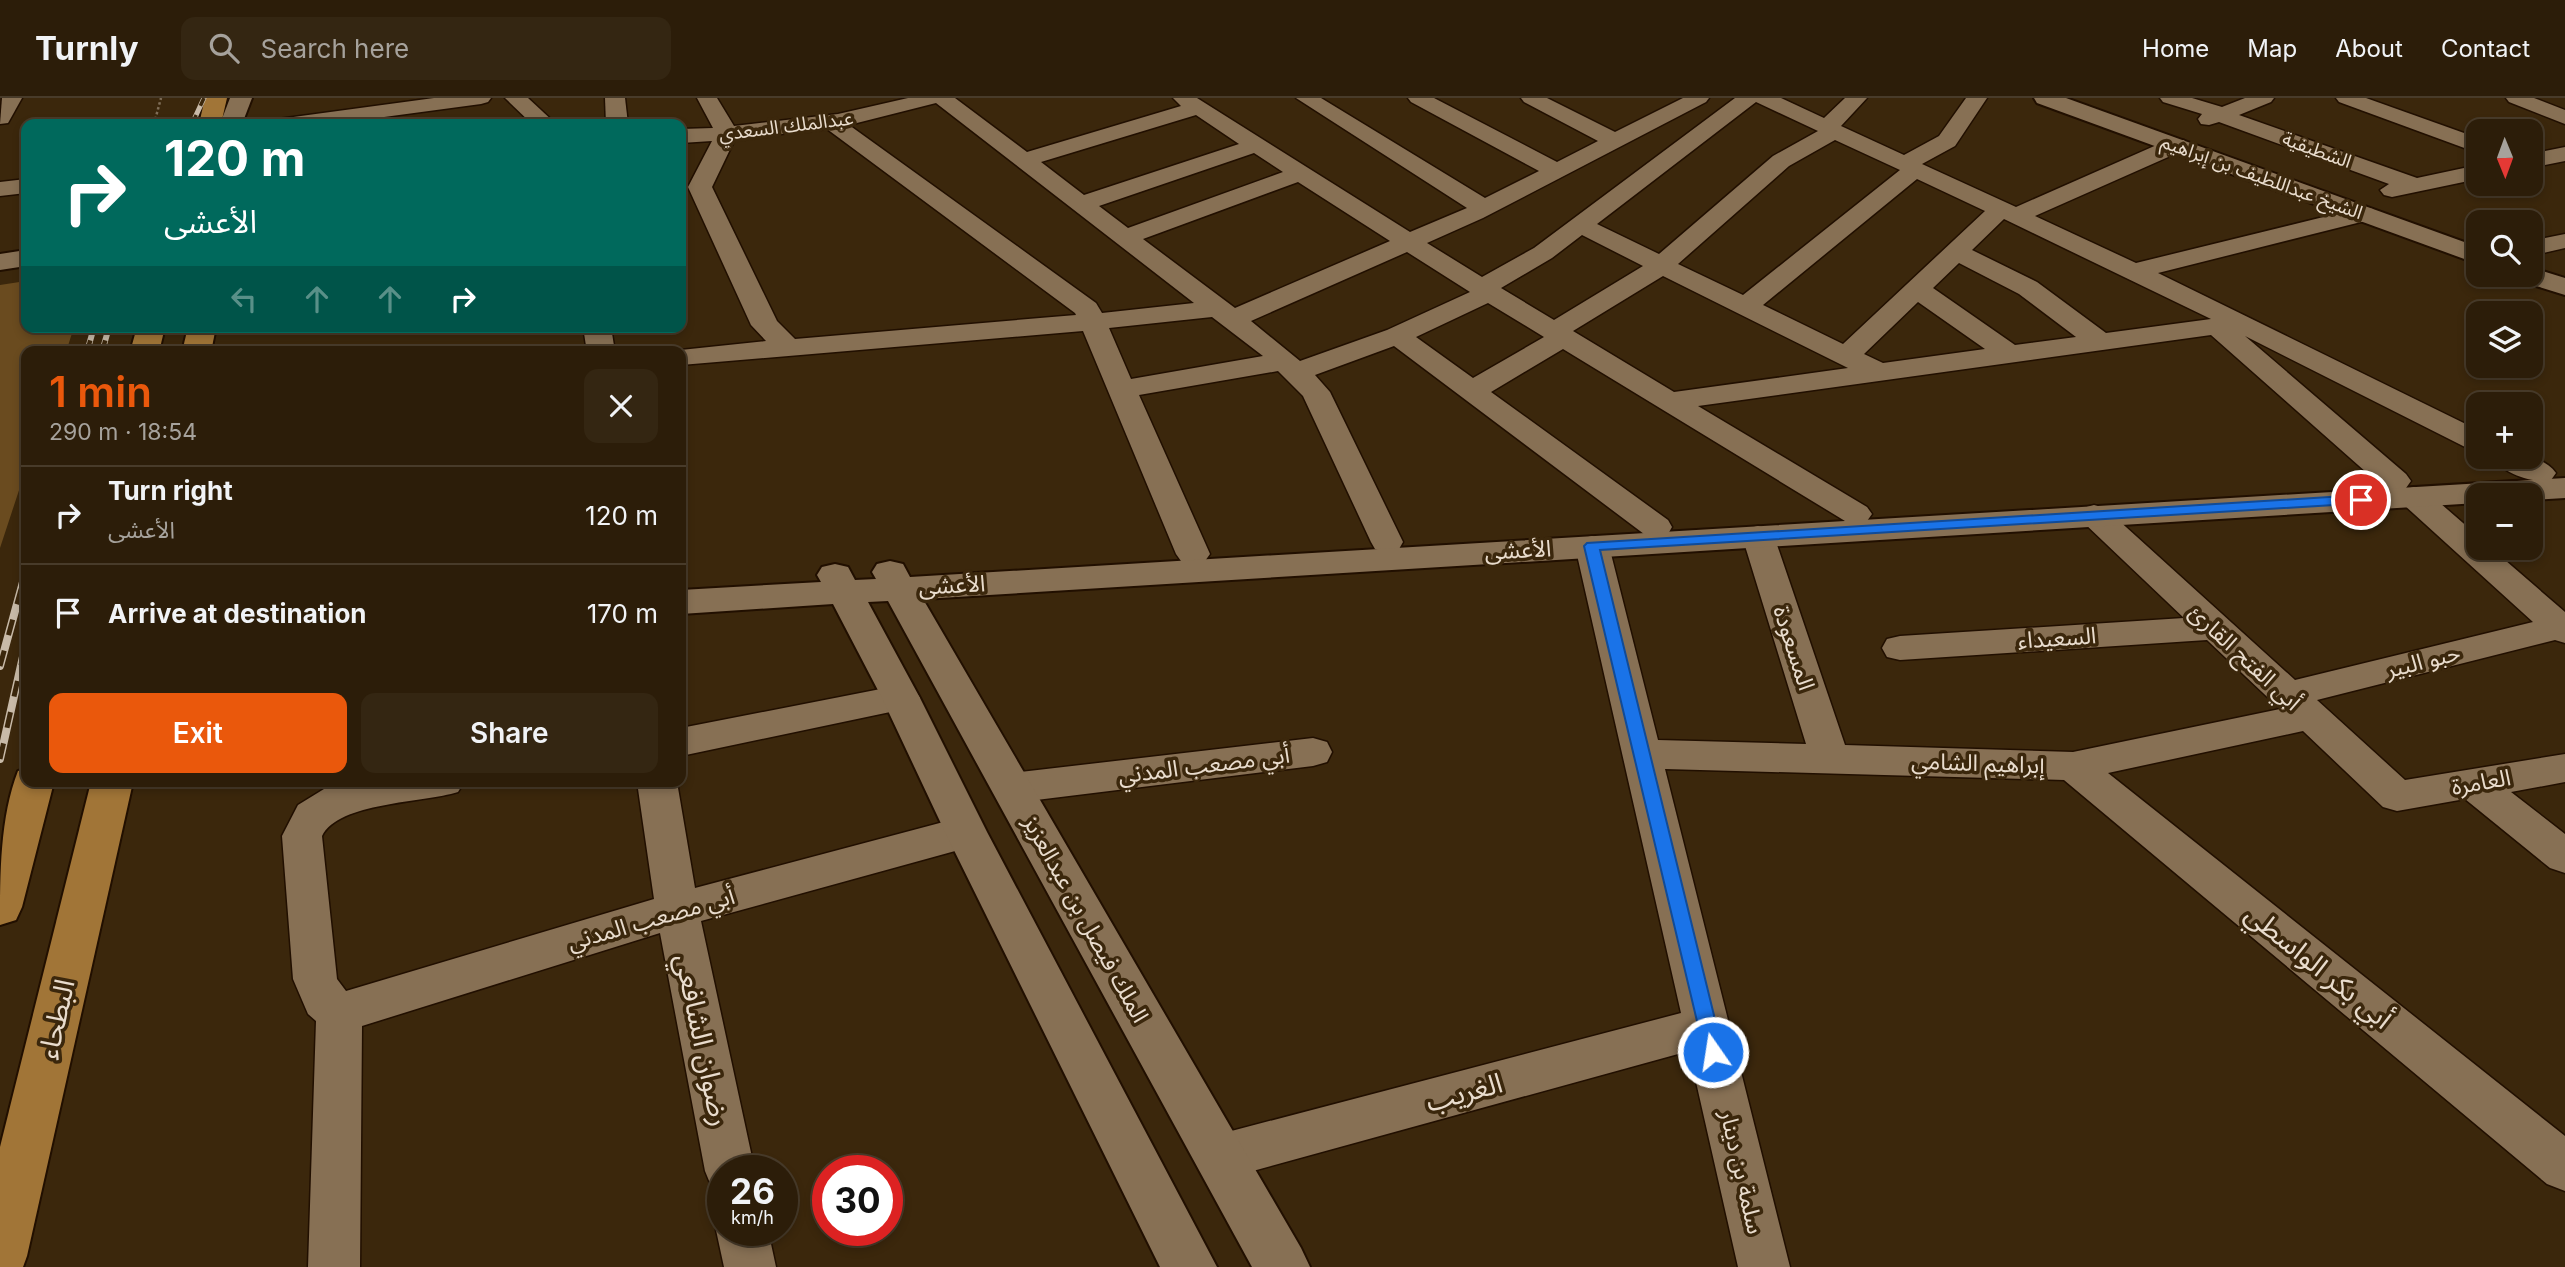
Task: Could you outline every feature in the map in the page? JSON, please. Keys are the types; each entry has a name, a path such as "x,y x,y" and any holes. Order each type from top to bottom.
{"main road":[{"path":"211,119 216,98"},
{"path":"0,907 32,787"},
{"name":"البطحاء","path":"0,1256 111,787"}],"street":[{"path":"0,118 12,98"},
{"path":"233,119 241,98"},
{"path":"324,119 481,98"},
{"path":"515,98 539,119"},
{"path":"615,98 617,119"},
{"path":"707,98 727,134 699,187 765,325 789,348"},
{"name":"عبدالملك السعدي","path":"686,136 727,134 931,98"},
{"path":"942,98 1225,314 1316,392 1387,542"},
{"path":"1306,98 1484,208"},
{"path":"1418,98 1556,171"},
{"path":"1531,98 1615,141"},
{"path":"1649,98 1675,110"},
{"path":"686,357 1093,322 1225,314 1484,208 1699,98"},
{"path":"1122,389 1290,367 1397,337 1486,290 1543,253 1748,98"},
{"path":"1764,98 2178,292 2466,436"},
{"path":"1472,391 1662,265 1715,216 1782,161 1830,129 1857,98"},
{"path":"1746,306 1910,166 1947,141 1978,98"},
{"name":"الشيخ عبداللطيف بن إبراهيم","path":"2045,98 2466,252"},
{"name":"الشطيفية","path":"2170,98 2221,114 2415,186"},
{"path":"1846,356 1956,252 2008,212 2169,143 2221,114 2264,98"},
{"path":"2352,100 2383,98"},
{"path":"2516,98 2565,118"},
{"path":"2352,100 2466,142"},
{"path":"1024,160 1191,103 1486,290 1856,514"},
{"path":"836,114 1087,309 1193,554"},
{"path":"1081,204 1257,145"},
{"path":"2543,158 2565,154"},
{"path":"1125,237 1301,173"},
{"path":"2333,203 2466,175"},
{"path":"0,189 21,187"},
{"path":"2134,271 2364,214"},
{"path":"1580,225 1878,372"},
{"path":"2543,246 2565,241"},
{"path":"1956,252 2028,289 2100,342"},
{"path":"0,262 21,259"},
{"path":"2543,279 2565,287"},
{"path":"1917,289 2009,354"},
{"path":"2178,292 2563,629"},
{"path":"1670,401 2217,326"},
{"path":"1397,337 1656,527"},
{"path":"2536,469 2557,478"},
{"name":"الأعشى","path":"686,584 839,583 1592,546 2094,515 2557,478"},
{"name":"الأعشى","path":"895,580 1193,554 1387,542 1856,514 2405,489"},
{"name":"أبي الفتح القارئ","path":"2094,515 2398,796"},
{"name":"المسعودة","path":"1758,536 1830,759"},
{"name":"سلمة بن دينار","path":"1592,546 1764,1267"},
{"name":"الملك فيصل بن عبدالعزيز","path":"895,580 1282,1267"},
{"path":"839,583 901,698 966,832 1189,1267"},
{"name":"الأعشى","path":"686,602 839,583"},
{"name":"السعيداء","path":"1900,648 2214,628"},
{"name":"حبو البير","path":"2298,706 2563,629"},
{"path":"686,741 901,698"},
{"name":"إبراهيم الشامي","path":"1642,754 2073,766 2298,706"},
{"name":"أبي مصعب المدني","path":"1012,788 1312,752"},
{"name":"أبي بكر الواسطي","path":"2073,766 2565,1167"},
{"name":"العامرة","path":"2398,796 2565,768"},
{"path":"2472,783 2565,858"},
{"path":"334,1267 339,1013 324,1000 315,979 302,836 312,816 338,800 415,787"},
{"name":"رضوان الشافعي","path":"658,787 677,910 727,1155"},
{"name":"أبي مصعب المدني","path":"339,1013 677,910 966,832"},
{"name":"الغريب","path":"1220,1157 1707,1026"},
{"path":"745,1246 750,1267"}],"path":[{"path":"155,119 161,98"}],"shaded area":[{"path":"21,282 21,333 72,333 68,346 21,346 21,484 0,548 0,285"}],"railway":[{"path":"194,119 204,98"},
{"path":"89,346 92,333"},
{"path":"104,346 107,333"},
{"path":"0,666 21,589"},
{"path":"0,759 21,665"}],"route":[{"path":"1713,1052 1592,546 2361,500"}]}
